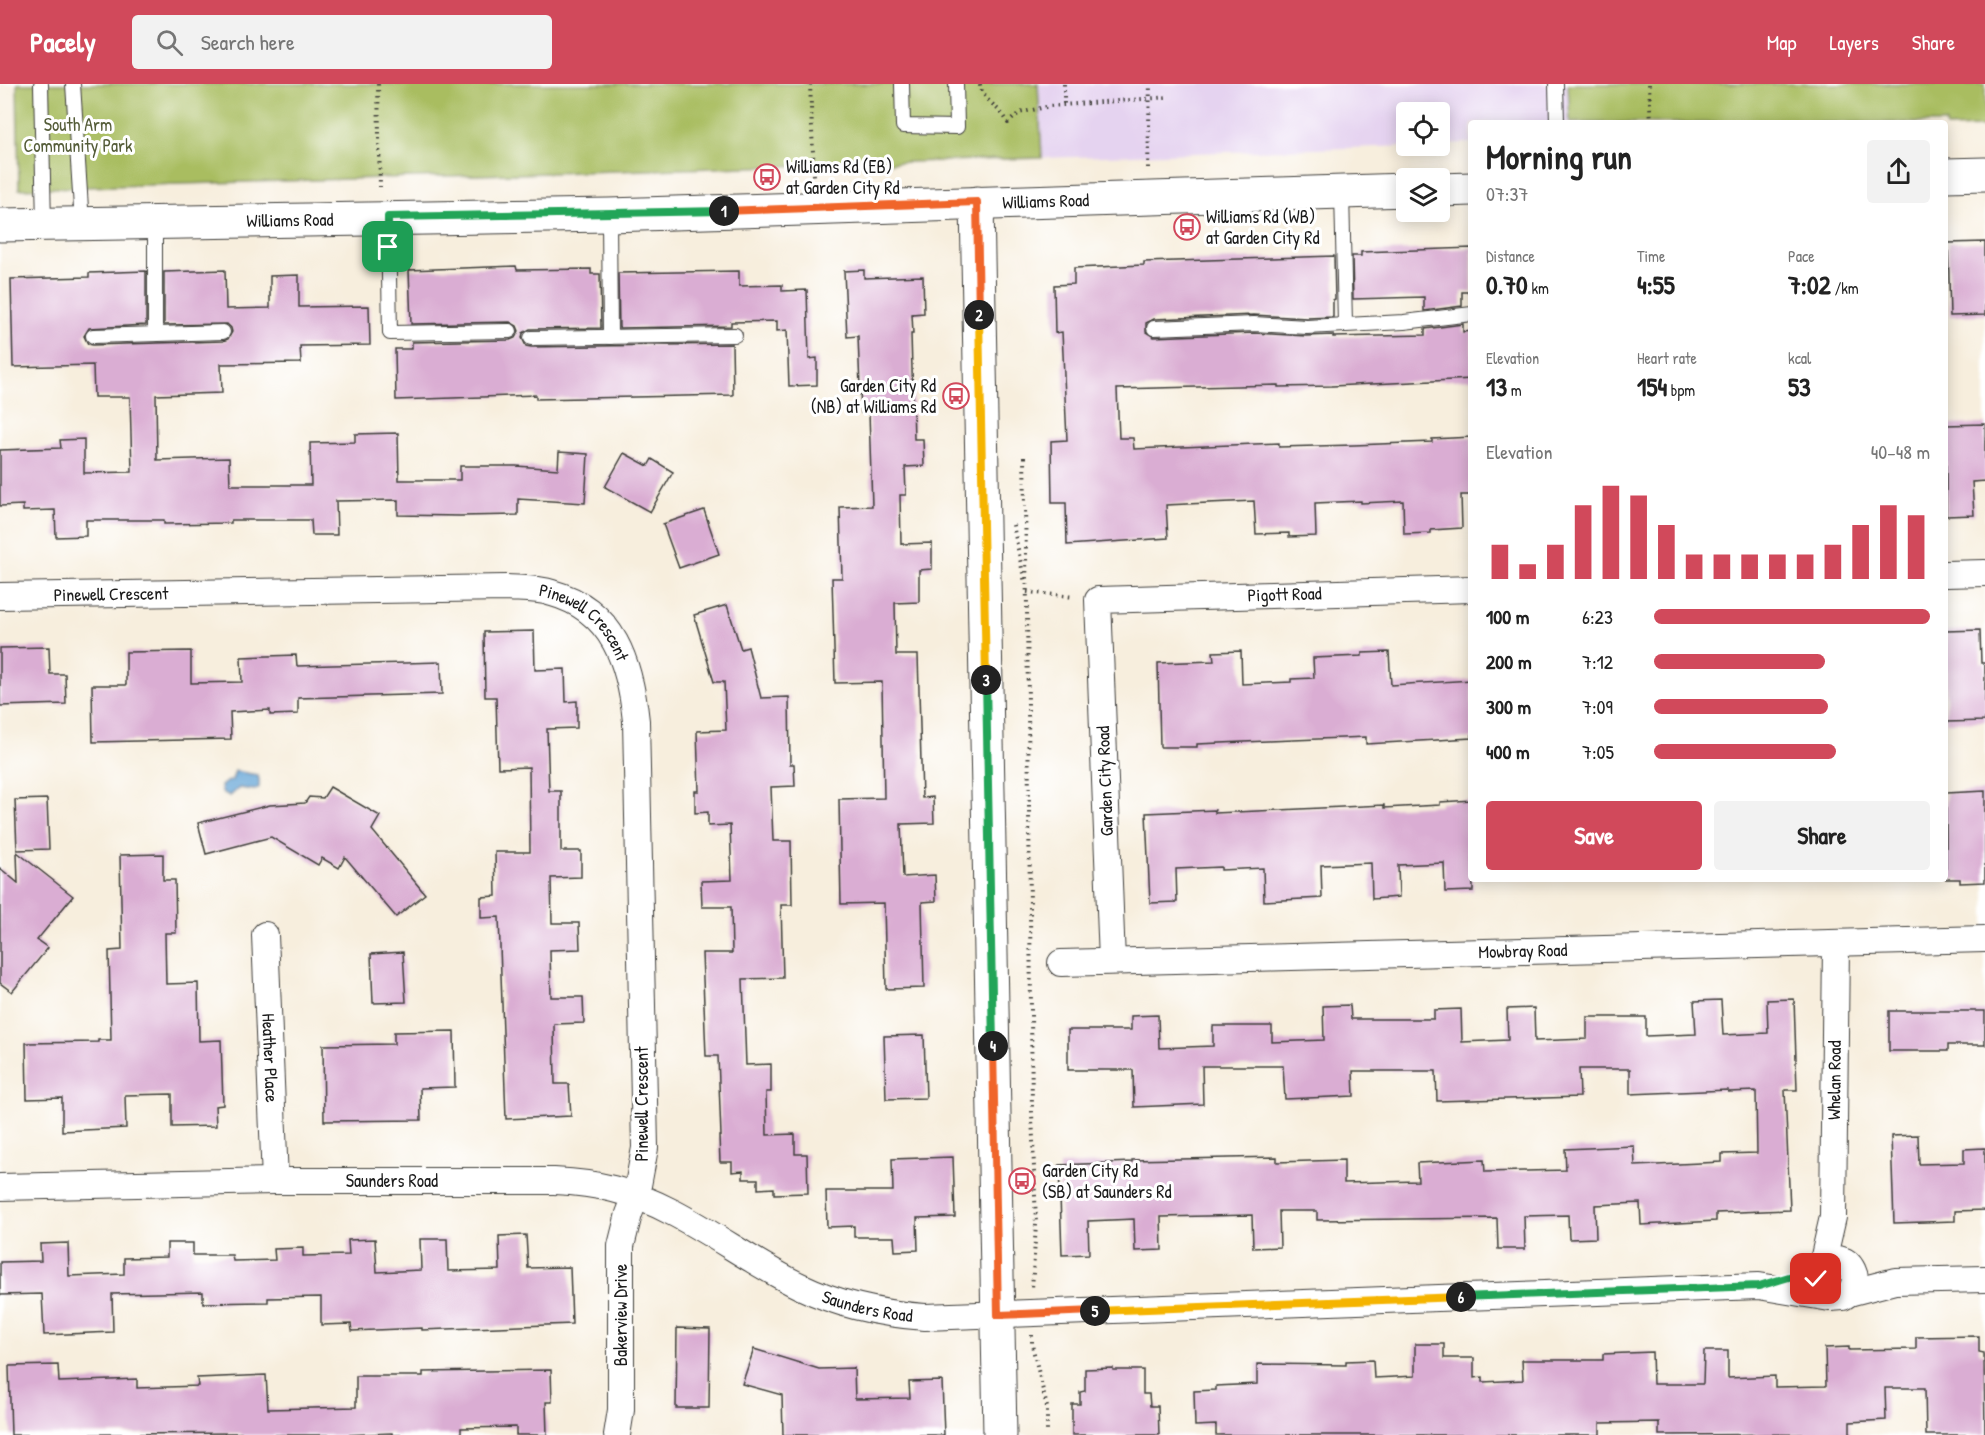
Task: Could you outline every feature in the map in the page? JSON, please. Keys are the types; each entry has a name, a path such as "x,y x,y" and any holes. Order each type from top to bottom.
{"street":[{"path":"1948,175 1985,174"},
{"path":"1450,190 1468,189"},
{"name":"Williams Road","path":"0,225 155,222 384,202 609,214 1396,190"},
{"path":"977,202 1000,1435"},
{"path":"1948,574 1985,573"},
{"name":"Pinewell Crescent","path":"0,596 506,588 552,592 597,616 624,659 633,696 636,721 645,1148 636,1196"},
{"name":"Pigott Road","path":"1098,600 1468,589"},
{"name":"Garden City Road","path":"1098,600 1112,961"},
{"name":"Heather Place","path":"265,935 275,1181"},
{"name":"Mowbray Road","path":"1061,963 1985,939"},
{"name":"Whelan Road","path":"1836,943 1833,1217 1845,1281"},
{"name":"Saunders Road","path":"0,1187 275,1181 554,1181 583,1183 636,1196 704,1230 802,1287 868,1309 905,1316 998,1315 1845,1281 1985,1279"},
{"name":"Bakerview Drive","path":"617,1435 621,1410 621,1246 636,1196"},
{"name":"Whelan Road","path":"1820,1267 1833,1217"},
{"name":"Saunders Road","path":"1759,1286 1820,1267 1836,1259 1845,1281"},
{"path":"1820,1267 1816,1279 1824,1295 1845,1281"}],"lane":[{"path":"41,84 44,225"},
{"path":"73,84 82,224"},
{"path":"902,84 903,126 957,127 956,87"},
{"path":"1556,84 1557,120"},
{"path":"1342,192 1345,324"},
{"path":"384,202 390,333 510,331"},
{"path":"609,214 610,337"},
{"path":"155,222 155,334"},
{"path":"1154,328 1254,324 1307,327 1404,322 1468,314"},
{"path":"93,336 223,332"},
{"path":"531,338 735,335"}],"path":[{"path":"378,84 384,202"},
{"path":"810,84 814,176"},
{"path":"980,84 981,90 1001,111 1008,123 1019,113 1065,104 1170,97"},
{"path":"1064,84 1065,104"},
{"path":"1148,168 1150,84"},
{"path":"1649,84 1651,120"},
{"path":"1024,457 1036,1224 1032,1292"},
{"path":"1027,592 1098,600"},
{"path":"1028,1181 1035,1180"},
{"path":"1032,1345 1047,1407 1047,1435"}],"shaded area":[{"path":"1038,84 1568,84 1570,120 1468,120 1468,143 1450,144 1450,102 1396,102 1396,146 1042,158"}],"green space":[{"name":"South Arm Community Park","path":"17,84 1038,84 1042,158 19,189"},
{"path":"1568,84 1985,84 1985,127 1948,128 1948,120 1570,120"}],"water":[{"path":"235,771 257,775 259,787 255,790 239,788 230,796 222,792 221,786 232,780"}],"building":[{"path":"1985,242 1985,315 1950,316 1948,243"},
{"path":"1468,248 1468,292 1462,292 1462,306 1424,311 1424,297 1353,299 1352,256 1361,256 1361,252"},
{"path":"1334,256 1333,317 1254,315 1154,319 1146,323 1146,332 1154,337 1254,333 1333,335 1333,337 1425,335 1425,329 1463,324 1463,332 1468,331 1468,379 1332,386 1117,389 1119,438 1133,438 1134,449 1279,443 1279,447 1354,445 1432,442 1432,439 1468,437 1468,495 1461,495 1462,528 1404,534 1403,501 1361,503 1361,501 1315,503 1316,536 1289,537 1289,533 1256,534 1254,501 1166,505 1168,538 1067,545 1066,503 1052,503 1051,441 1067,440 1062,332 1055,333 1054,285 1074,284 1074,268 1144,265 1144,262"},
{"path":"516,266 517,270 591,269 591,274 600,274 601,328 530,329 523,333 522,338 526,346 732,344 733,395 536,399 536,395 396,400 395,349 412,349 412,342 510,340 515,338 519,331 517,326 510,322 411,324 409,270"},
{"path":"225,270 226,309 270,308 270,276 299,275 299,307 369,306 370,345 300,346 301,363 221,364 222,393 156,395 157,460 229,458 230,485 311,485 310,443 355,442 355,434 398,433 399,480 460,480 460,466 558,469 559,452 588,454 585,503 518,499 518,515 460,516 398,515 398,500 336,501 337,535 312,535 311,520 231,520 231,523 164,524 164,520 86,520 86,536 56,537 55,510 23,511 23,505 0,506 0,450 61,448 60,440 84,439 84,473 132,472 130,397 94,397 93,365 13,367 11,279 89,277 89,273 146,271 146,325 89,328 84,336 88,344 223,341 228,339 232,332 227,324 164,325 164,272"},
{"path":"864,270 864,278 923,276 924,313 912,314 913,334 911,334 914,439 923,439 924,466 905,467 906,495 900,495 901,544 932,543 932,569 919,570 919,602 895,603 896,655 918,655 922,798 933,797 934,823 901,824 903,877 935,875 936,901 922,902 924,988 886,989 884,903 841,904 839,799 884,798 882,682 835,683 832,578 842,578 840,507 872,506 869,413 861,413 858,336 847,337 844,271"},
{"path":"739,271 739,286 782,285 782,291 807,290 809,359 817,358 817,385 789,386 787,330 777,331 777,321 731,322 731,326 619,328 618,273"},
{"path":"1985,424 1985,481 1972,482 1974,515 1948,516 1948,425"},
{"path":"624,453 648,466 652,459 673,472 650,512 605,487"},
{"path":"704,510 719,554 679,568 663,524"},
{"path":"727,605 741,649 748,647 761,698 789,697 790,764 794,764 795,786 771,787 773,841 791,841 792,905 781,905 783,978 743,979 746,1065 771,1064 771,1092 766,1092 767,1135 795,1134 795,1154 807,1154 808,1193 774,1194 774,1188 758,1189 758,1179 743,1179 743,1171 732,1172 732,1162 720,1162 718,1056 706,1056 702,953 732,953 731,907 702,907 701,881 732,880 730,825 708,826 708,812 695,813 695,791 699,791 697,731 726,730 724,682 714,682 694,615"},
{"path":"1980,630 1981,663 1985,663 1985,721 1948,722 1948,631"},
{"path":"534,631 535,670 565,669 566,702 577,701 577,728 547,729 549,791 561,791 561,851 581,851 581,877 551,878 552,923 579,923 580,949 550,950 551,997 583,997 584,1023 554,1024 555,1084 569,1084 571,1116 506,1119 499,917 481,918 481,897 496,896 495,852 530,852 529,767 498,768 496,697 485,697 484,632"},
{"path":"49,647 50,674 65,674 66,704 0,706 0,648"},
{"path":"191,651 191,683 242,682 241,657 296,655 297,666 441,662 442,694 298,698 298,714 270,715 270,710 230,712 231,739 93,742 92,685 126,685 126,652"},
{"path":"1241,651 1242,684 1291,682 1291,679 1314,678 1313,658 1362,656 1362,653 1389,652 1391,685 1468,680 1468,738 1366,744 1366,737 1160,747 1158,663 1214,661 1213,652"},
{"path":"330,787 380,816 372,830 425,894 396,917 345,857 339,868 322,858 318,865 271,837 206,854 198,823 270,805 305,803 309,797 323,798"},
{"path":"1985,791 1985,882 1960,883 1960,879 1948,879 1948,793"},
{"path":"47,799 49,849 17,850 15,800"},
{"path":"1468,800 1468,882 1473,882 1473,891 1445,892 1444,863 1398,865 1399,897 1372,899 1371,863 1321,865 1322,898 1264,901 1263,868 1221,870 1221,867 1176,869 1177,902 1150,903 1146,813 1215,810 1215,813 1384,805 1384,808 1440,805 1440,802"},
{"path":"17,852 73,896 37,940 48,948 12,992 0,983 0,868 18,883"},
{"path":"163,854 163,880 175,880 176,933 165,933 166,984 198,983 199,1041 221,1040 223,1105 215,1106 216,1126 172,1127 172,1094 125,1095 126,1128 62,1131 62,1098 27,1099 26,1043 111,1040 109,951 122,950 120,855"},
{"path":"403,952 406,1002 373,1003 371,954"},
{"path":"1794,999 1797,1090 1785,1090 1790,1210 1716,1213 1716,1221 1641,1225 1640,1203 1595,1205 1596,1238 1569,1239 1568,1215 1524,1216 1525,1249 1498,1249 1497,1218 1317,1220 1317,1211 1279,1211 1280,1247 1253,1248 1252,1215 1161,1217 1162,1250 1135,1251 1134,1219 1088,1221 1089,1254 1062,1255 1059,1165 1132,1162 1132,1160 1277,1157 1277,1162 1344,1160 1344,1183 1418,1181 1417,1163 1484,1160 1485,1172 1566,1170 1565,1149 1634,1146 1635,1166 1722,1162 1722,1154 1757,1153 1756,1091 1630,1094 1630,1069 1579,1069 1580,1097 1437,1101 1436,1071 1353,1071 1354,1096 1285,1099 1283,1066 1202,1066 1203,1104 1134,1107 1133,1070 1068,1070 1068,1030 1131,1030 1131,1016 1158,1015 1159,1048 1213,1046 1213,1026 1272,1026 1272,1042 1324,1040 1323,1006 1350,1005 1351,1019 1434,1019 1434,1010 1461,1009 1462,1042 1508,1040 1507,1009 1534,1008 1535,1041 1587,1039 1587,1017 1646,1017 1646,1036 1696,1034 1694,1001 1721,1000 1723,1035 1768,1033 1767,1000"},
{"path":"1889,1011 1985,1011 1985,1045 1948,1045 1948,1051 1889,1051"},
{"path":"454,1031 455,1087 420,1088 421,1120 324,1121 323,1045 394,1044 394,1032"},
{"path":"924,1035 926,1098 886,1099 884,1036"},
{"path":"1918,1135 1919,1164 1964,1163 1964,1149 1985,1148 1985,1210 1955,1211 1955,1221 1894,1223 1891,1136"},
{"path":"953,1157 955,1217 917,1218 918,1250 895,1251 894,1237 854,1237 854,1226 827,1227 826,1191 893,1191 892,1159"},
{"path":"526,1235 528,1268 570,1267 572,1324 352,1331 351,1324 321,1325 321,1297 268,1298 268,1302 203,1303 203,1292 112,1294 113,1332 44,1335 42,1294 0,1295 0,1262 41,1261 40,1244 68,1243 69,1276 124,1274 124,1258 167,1257 167,1243 193,1243 193,1255 232,1255 233,1261 275,1260 274,1249 303,1248 303,1256 349,1255 348,1240 375,1239 377,1272 421,1270 420,1239 447,1239 448,1271 500,1270 499,1236"},
{"path":"677,1328 710,1329 709,1408 676,1408"},
{"path":"1979,1336 1979,1352 1984,1353 1985,1435 1926,1435 1925,1388 1885,1388 1886,1420 1850,1422 1850,1434 1659,1435 1659,1422 1600,1423 1600,1435 1216,1435 1216,1425 1195,1426 1194,1391 1216,1390 1216,1386 1257,1384 1257,1364 1346,1365 1346,1361 1373,1360 1374,1378 1415,1376 1415,1344 1444,1344 1444,1358 1474,1358 1474,1378 1483,1377 1483,1382 1523,1380 1522,1360 1603,1360 1603,1354 1652,1352 1653,1384 1703,1384 1704,1351 1728,1351 1728,1378 1775,1376 1775,1387 1826,1386 1825,1348 1916,1349 1916,1337"},
{"path":"754,1349 819,1369 854,1368 855,1399 910,1398 909,1382 942,1381 944,1435 783,1435 782,1395 742,1384"},
{"path":"58,1365 59,1382 137,1379 137,1388 198,1386 197,1378 266,1375 268,1409 356,1407 356,1376 423,1376 423,1372 551,1370 552,1402 546,1402 547,1435 516,1435 516,1427 461,1428 461,1435 392,1435 392,1433 241,1435 241,1433 11,1435 9,1366"},
{"path":"1113,1368 1113,1370 1143,1370 1143,1394 1149,1394 1150,1406 1158,1406 1159,1435 1072,1435 1072,1404 1080,1404 1080,1392 1085,1391 1085,1369"}],"place":[{"name":"Williams Rd (EB) at Garden City Rd","path":"767,177"},
{"name":"Williams Rd (WB) at Garden City Rd","path":"1187,227"},
{"name":"Garden City Rd (NB) at Williams Rd","path":"956,396"},
{"name":"Garden City Rd (SB) at Saunders Rd","path":"1022,1181"}],"route":[{"path":"388,247 388,217 609,214 977,202 998,1315 1759,1286 1819,1268 1816,1279"}]}
